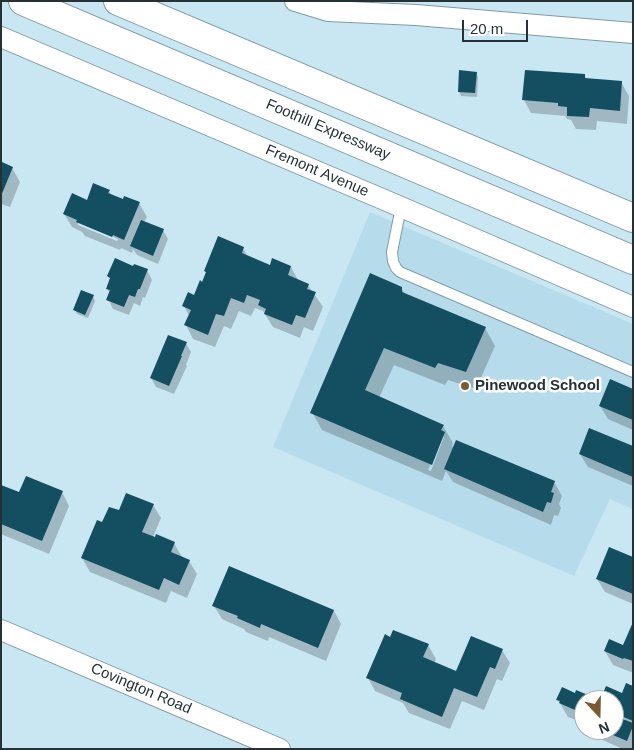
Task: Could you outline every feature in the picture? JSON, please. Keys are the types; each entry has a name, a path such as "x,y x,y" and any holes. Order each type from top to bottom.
{"highway":[{"name":"Foothill Expressway","path":"24,1 633,260"},
{"path":"118,1 633,218"}],"street":[{"path":"295,1 328,11 419,8 633,33"},
{"name":"Fremont Avenue","path":"1,37 633,307"},
{"name":"Covington Road","path":"1,630 280,749"}],"lane":[{"path":"401,207 392,252 393,261 400,272 633,372"}],"shaded area":[{"name":"Pinewood School","path":"370,212 633,324 633,509 610,499 574,576 273,447"}],"building":[{"path":"459,70 477,72 475,93 458,92"},
{"path":"525,70 585,74 585,78 622,81 620,111 590,108 589,117 567,116 567,107 558,106 558,103 522,100"},
{"path":"1,163 13,167 1,196"},
{"path":"93,183 110,190 108,193 123,199 124,196 140,202 124,240 76,222 77,220 63,214 72,193 87,200"},
{"path":"141,220 164,229 153,256 130,246"},
{"path":"218,236 244,247 242,253 270,265 272,258 291,266 288,275 309,284 307,289 316,292 305,318 296,315 292,325 264,314 266,309 258,305 260,300 247,295 244,303 231,298 224,316 216,314 208,335 184,325 191,310 182,306 188,292 194,295 200,280 202,282 206,272 204,271"},
{"path":"115,258 133,266 134,264 148,269 135,297 129,295 124,307 106,300 110,290 106,289 110,278 107,276"},
{"path":"370,273 402,287 402,292 486,327 466,372 438,363 435,368 384,348 365,390 444,425 441,430 445,432 432,465 310,413"},
{"path":"81,290 94,295 85,315 73,310"},
{"path":"168,335 187,342 169,386 150,378"},
{"path":"610,379 633,389 633,420 599,406"},
{"path":"589,428 633,446 633,477 579,454"},
{"path":"456,440 555,481 551,492 554,493 551,503 547,502 543,512 444,469"},
{"path":"26,476 63,491 42,541 1,524 1,485 19,492"},
{"path":"126,493 154,504 142,532 155,537 156,534 175,542 171,552 190,560 179,585 164,578 159,590 81,558 97,520 102,522 109,507 119,510"},
{"path":"609,547 633,557 633,594 596,579"},
{"path":"229,566 334,610 318,648 261,624 260,628 237,618 238,616 212,606"},
{"path":"633,622 633,661 604,651 609,639 623,645"},
{"path":"393,630 429,644 423,657 456,671 471,636 503,649 495,669 490,667 477,697 454,688 442,717 400,699 402,693 366,678 385,634 390,637"},
{"path":"626,683 633,686 633,721 624,717 623,690"},
{"path":"606,686 615,690 604,690"},
{"path":"562,687 574,693 574,710 556,700"},
{"path":"624,720 633,723 627,741 624,740"}],"place":[{"name":"Pinewood School","path":"465,386"}]}
